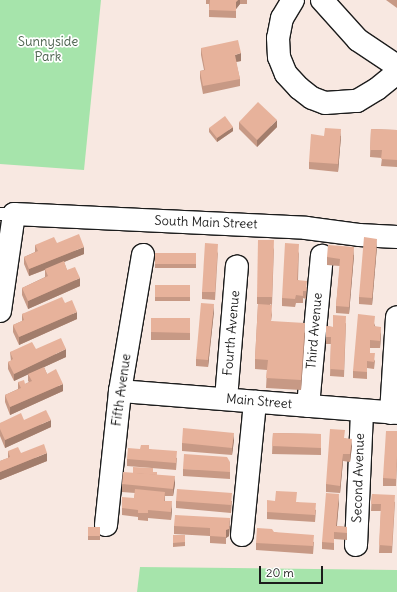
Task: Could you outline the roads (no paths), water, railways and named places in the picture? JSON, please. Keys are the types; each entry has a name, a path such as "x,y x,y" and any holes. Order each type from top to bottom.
{"street":[{"path":"293,0 282,18 278,38 279,57 286,74 299,88 312,98 325,103 357,101 377,89 397,73"},
{"path":"322,0 358,40 397,66"},
{"path":"0,311 7,214"},
{"name":"South Main Street","path":"7,214 306,228 359,235 397,237"},
{"name":"Fifth Avenue","path":"106,525 120,391 143,255"},
{"name":"Third Avenue","path":"308,406 322,256"},
{"name":"Fourth Avenue","path":"226,399 237,266"},
{"path":"394,413 397,318"},
{"name":"Main Street","path":"120,391 394,413"},
{"path":"242,535 255,402"},
{"name":"Second Avenue","path":"356,545 362,411"}],"park label":[{"name":"Sunnyside Park","path":"48,50"}]}
